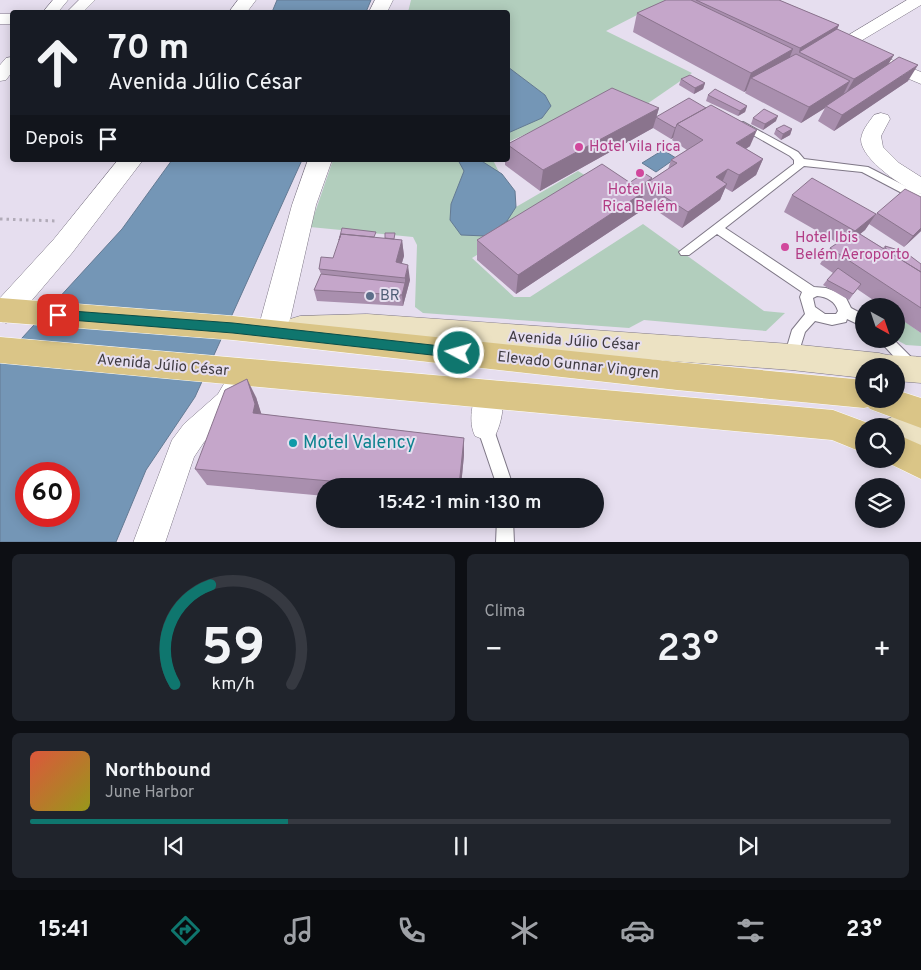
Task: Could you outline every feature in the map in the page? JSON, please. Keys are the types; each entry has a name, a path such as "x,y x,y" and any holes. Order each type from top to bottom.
{"main road":[{"name":"Avenida Júlio César","path":"3,311 225,328 273,329 368,326 791,357 855,364"},
{"name":"Elevado Gunnar Vingren","path":"225,328 855,393"},
{"name":"Avenida Júlio César","path":"7,351 848,426"},
{"path":"905,407 921,413"},
{"path":"905,432 921,433"},
{"path":"905,454 921,462"}],"street":[{"path":"52,10 60,0"},
{"path":"76,10 88,0"},
{"path":"843,45 918,0"},
{"path":"826,38 921,79"},
{"path":"0,76 10,64"},
{"path":"882,119 874,129 871,143 873,150 892,168 921,187"},
{"path":"3,311 83,222 129,162"},
{"path":"273,329 304,205 319,162"},
{"path":"149,542 182,450 194,433 234,396 242,373"},
{"path":"485,427 489,395"}],"lane":[{"path":"731,118 791,152 798,157 800,162"},
{"path":"800,162 864,169 921,198"},
{"path":"685,252 795,169 800,162"},
{"path":"717,228 812,292"},
{"path":"845,311 841,318 837,320 825,319 813,314 805,301 808,294 823,291 836,297 844,306 845,311 855,317"},
{"path":"791,357 799,330 813,314"},
{"path":"893,348 910,369"},
{"path":"485,427 501,478"},
{"path":"505,528 505,542"}],"path":[{"path":"0,219 83,222"}],"green space":[{"path":"411,0 666,0 606,31 692,73 644,106 586,107 510,141 510,10 408,10"},
{"path":"332,162 494,162 516,207 578,171 596,182 472,258 514,297 530,297 643,224 764,311 785,313 766,331 644,320 629,328 423,313 415,307 417,245 413,237 310,227"},
{"path":"905,322 921,333 921,346 906,345"}],"water":[{"path":"277,0 371,0 367,10 273,10"},
{"path":"510,69 545,95 551,106 542,118 510,132"},
{"path":"663,150 676,158 656,172 642,163"},
{"path":"171,162 301,162 195,397 146,470 116,542 0,542 0,362 122,229"},
{"path":"459,162 483,162 502,174 515,191 516,207 507,221 486,236 461,235 450,220 451,204 464,171"}],"building":[{"path":"666,0 691,0 793,49 751,73 637,13"},
{"path":"696,0 779,0 839,25 800,48"},
{"path":"837,29 894,55 854,79 799,52"},
{"path":"796,54 850,81 809,107 751,78"},
{"path":"899,57 918,65 842,115 826,106"},
{"path":"690,75 705,83 695,88 681,79"},
{"path":"612,88 659,108 543,170 510,146 510,143"},
{"path":"715,89 747,106 740,111 708,95"},
{"path":"689,98 706,108 677,124 675,128 656,117"},
{"path":"711,105 757,130 736,143 763,159 739,175 728,169 716,177 727,184 688,212 645,184 677,163 671,160 703,140 677,124"},
{"path":"764,109 778,116 765,124 753,118"},
{"path":"784,125 792,129 783,134 776,129"},
{"path":"602,164 644,192 518,275 477,240"},
{"path":"644,173 652,178 637,188 629,183"},
{"path":"812,178 876,214 855,231 792,195"},
{"path":"905,189 921,197 921,228 913,236 877,213"},
{"path":"342,228 376,232 374,237 341,234 339,240"},
{"path":"855,231 921,272 921,308 830,248"},
{"path":"385,233 395,233 394,239 385,238"},
{"path":"341,234 402,240 396,262 408,265 405,278 319,269 321,257 333,258"},
{"path":"885,246 905,252 921,264 921,272 887,251"},
{"path":"838,268 861,284 853,294 827,280"},
{"path":"321,274 405,283 402,295 314,290"},
{"name":"Motel Valency","path":"247,379 255,404 253,413 464,438 460,478 316,478 316,480 195,469 225,390"}],"place":[{"name":"Hotel vila rica","path":"579,147"},
{"name":"Hotel Vila Rica Belém","path":"640,173"},
{"name":"Hotel Ibis Belém Aeroporto","path":"785,247"},
{"name":"BR","path":"370,296"},
{"name":"Motel Valency","path":"293,443"}],"route":[{"path":"58,315 233,328 459,353"}]}
